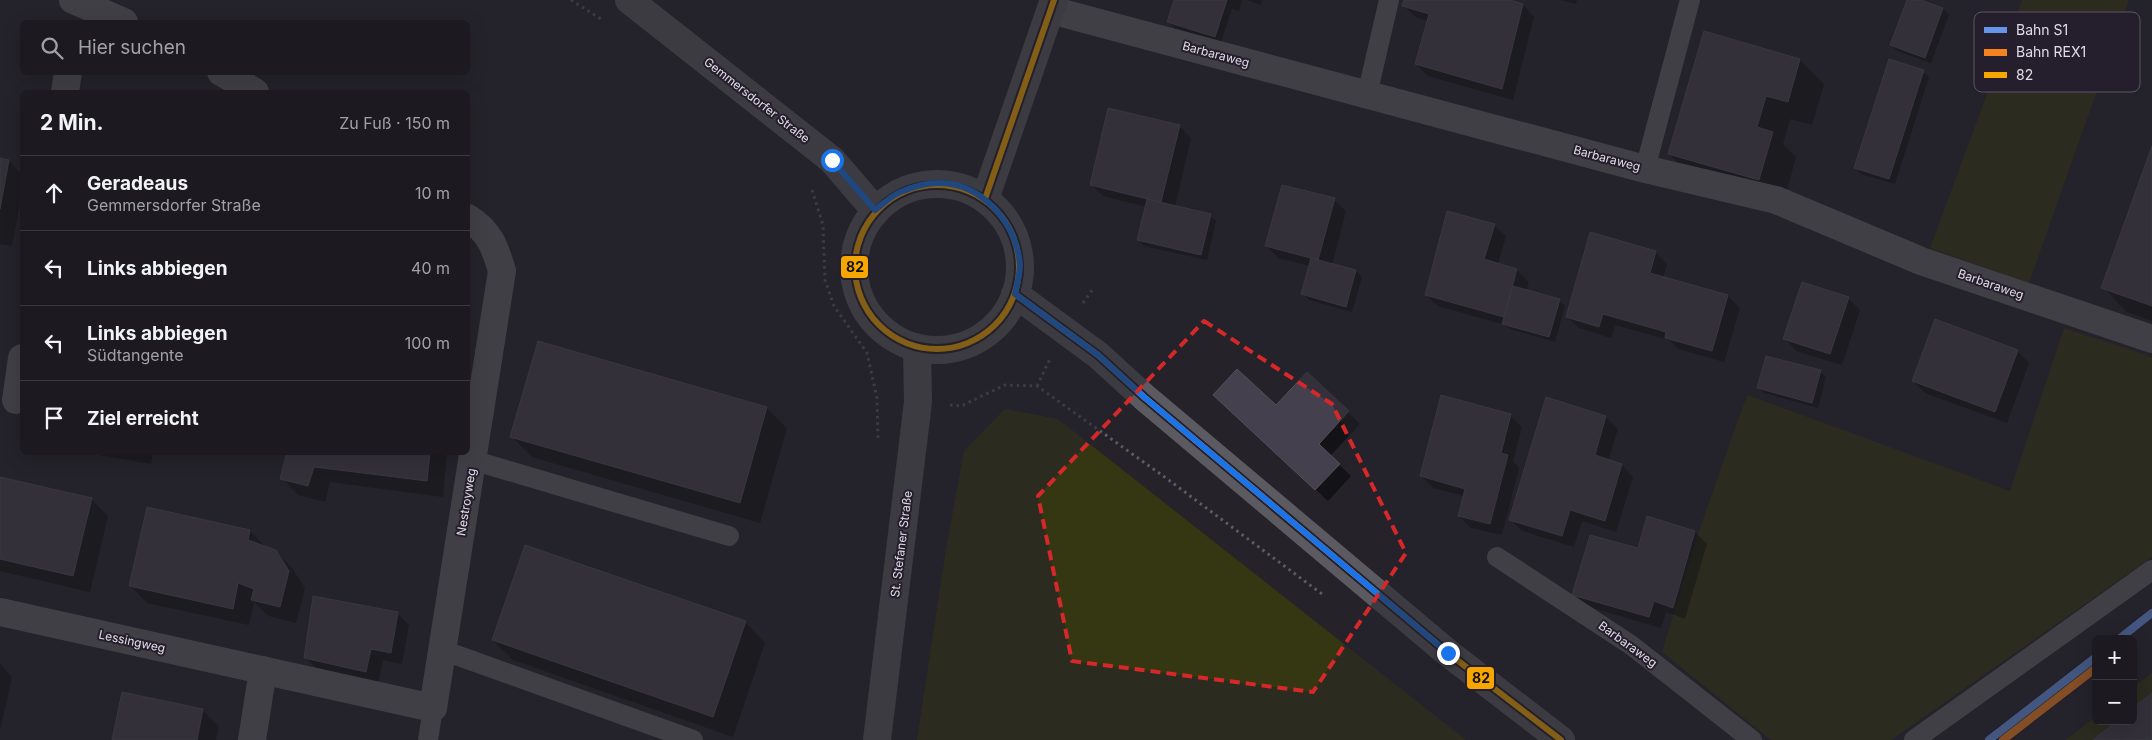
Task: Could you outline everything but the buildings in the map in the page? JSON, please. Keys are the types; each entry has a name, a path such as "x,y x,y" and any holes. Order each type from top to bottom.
{"main road":[{"name":"Gemmersdorfer Straße","path":"629,0 832,160 875,210"},
{"path":"984,198 1053,5"},
{"path":"937,183 958,186 984,198 1003,217 1016,242 1020,266 1015,294 1008,309 989,332 959,347 917,348 895,339 873,320 861,302 853,274 859,236 875,210 901,191 937,183"},
{"path":"1015,294 1098,355 1152,404 1448,653 1561,740"},
{"name":"St. Stefaner Straße","path":"873,739 918,402 917,348"}],"street":[{"name":"Barbaraweg","path":"1053,5 1367,95 1645,168 1776,200 1922,261 2152,339"},
{"path":"76,8 117,20"},
{"path":"65,90 68,75"},
{"path":"225,75 252,90"},
{"name":"Nestroyweg","path":"433,708 502,271 494,244 478,225 470,219"},
{"path":"16,400 20,372"},
{"name":"Lessingweg","path":"0,612 433,708"},
{"path":"252,740 263,670"}],"lane":[{"path":"1367,95 1389,0"},
{"path":"1645,168 1690,0"},
{"path":"472,460 729,536"},
{"name":"Barbaraweg","path":"1497,557 1631,645 1752,740"},
{"path":"1914,740 2152,570"},
{"path":"442,650 693,740"},
{"path":"428,740 433,708"}],"path":[{"path":"571,0 602,20"},
{"path":"810,184 823,224 825,280 834,306 868,352 877,398 878,445"},
{"path":"877,398 961,406 1005,385 1037,386 1166,478 1324,596"}],"highlighted area":[{"path":"1204,321 1332,404 1406,553 1313,692 1072,661 1038,496"}],"green space":[{"path":"2022,0 2129,0 2125,12 2018,12"},
{"path":"1988,92 2096,92 2029,283 1930,248"},
{"path":"2064,328 2152,357 2152,557 1891,740 1771,740 1662,652 1699,531 1747,395 2010,491"},
{"path":"1005,409 1058,419 1466,740 917,740 946,549 964,451"},
{"path":"2152,673 2152,693 2137,705 2137,684"},
{"path":"2092,719 2092,725 2112,725 2093,740 2066,740"}],"rail line":[{"name":"S1","path":"2124,635 2152,613"},
{"name":"S1","path":"1989,740 2092,660"},
{"name":"REX1","path":"2003,740 2092,671"}],"transit line":[{"name":"82","path":"985,199 1054,0"},
{"name":"82","path":"945,185 961,188 976,194 1001,215 1010,228 1016,243 1019,267 1018,283 1010,306 989,331 976,340 961,346 929,349 913,346 891,336 868,313 856,283 855,259 858,243 868,221 891,198 921,186 945,185"},
{"name":"82","path":"1015,294 1098,355 1144,397 1448,653 1561,740"}],"route":[{"path":"832,160 875,210 901,191 937,183 958,186 984,198 1003,217 1016,242 1020,266 1015,294 1098,355 1144,397 1448,653"}]}
